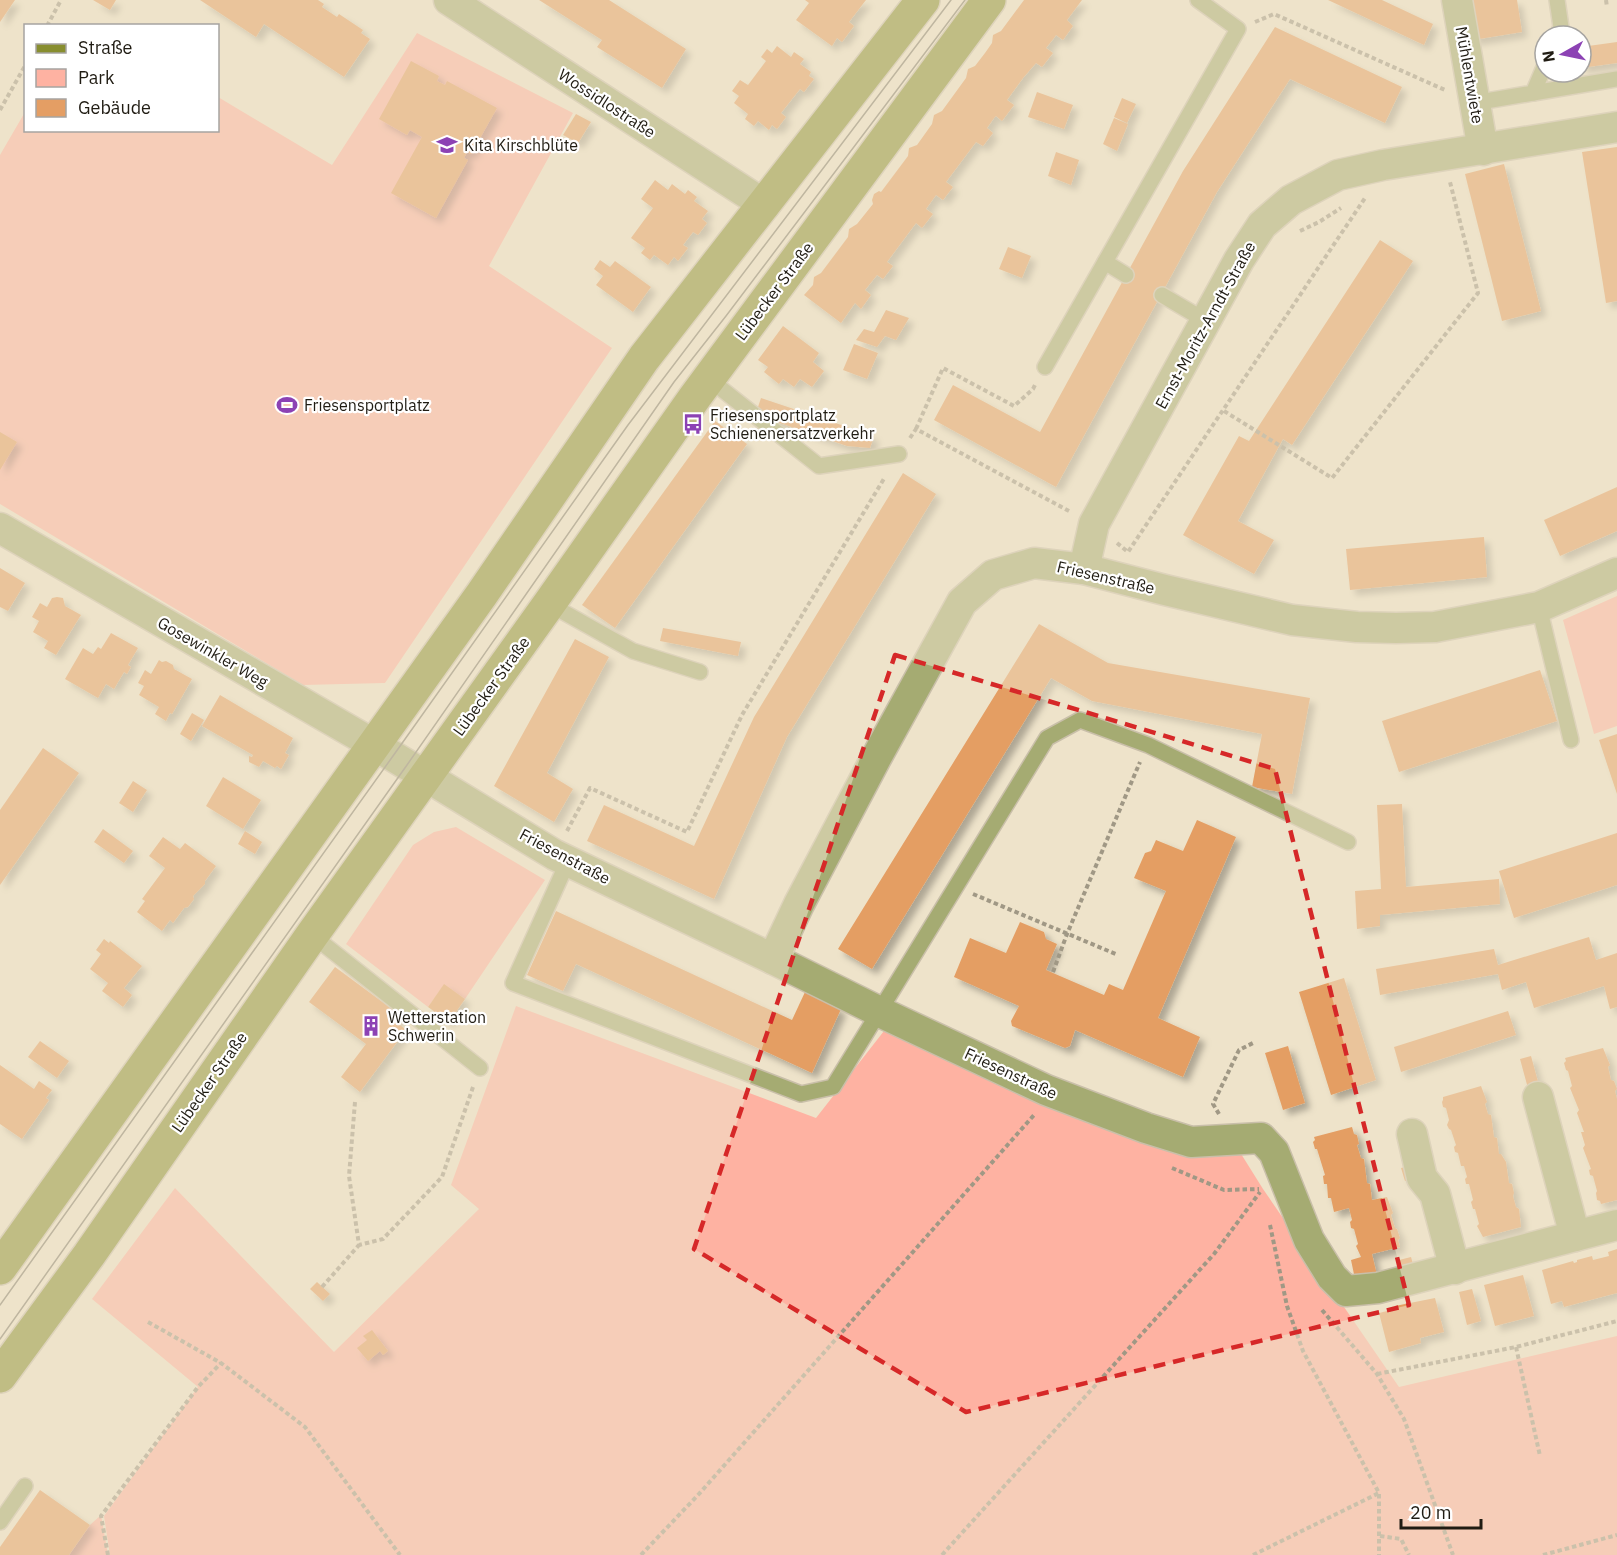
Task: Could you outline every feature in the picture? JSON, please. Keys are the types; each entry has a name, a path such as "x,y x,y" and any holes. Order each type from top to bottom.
{"street":[{"name":"Wossidlostraße","path":"449,0 765,205"},
{"path":"0,1268 482,594 645,358 923,0"},
{"name":"Lübecker Straße","path":"0,1376 709,379 989,0"},
{"name":"Mühlentwiete","path":"1457,0 1483,150"},
{"name":"Ernst-Moritz-Arndt-Straße","path":"1084,569 1094,524 1239,260 1262,225 1292,200 1338,176 1383,165 1617,127"},
{"name":"Gosewinkler Weg","path":"0,528 426,776"},
{"name":"Friesenstraße","path":"773,959 799,904 876,758 962,602 993,575 1034,563 1084,569 1292,620 1357,627 1435,627 1539,608 1617,573"},
{"name":"Friesenstraße","path":"426,776 567,847 773,959 1046,1090 1146,1128 1191,1142 1247,1140"},
{"path":"1538,1097 1575,1236"},
{"path":"1412,1134 1422,1178 1435,1194 1455,1269"},
{"path":"1247,1140 1274,1152 1309,1239 1332,1277 1346,1291 1378,1288 1617,1225"}],"lane":[{"path":"1046,367 1238,30 1198,0"},
{"path":"1557,0 1561,24"},
{"path":"1474,103 1617,79"},
{"path":"1533,93 1537,84"},
{"path":"1105,262 1126,274"},
{"path":"1162,295 1206,321"},
{"path":"709,379 819,466 899,454"},
{"path":"549,604 633,651 700,672"},
{"path":"1539,608 1571,740"},
{"path":"567,847 513,982 801,1094 833,1087 1047,738 1080,720 1148,745 1348,842"},
{"path":"312,935 480,1068"},
{"path":"0,1522 25,1486"}],"path":[{"path":"48,24 61,0"},
{"path":"1606,0 1607,7"},
{"path":"1238,30 1274,14 1474,103"},
{"path":"0,110 24,68"},
{"path":"1224,411 1332,478 1478,293 1444,155"},
{"path":"1128,552 1365,198"},
{"path":"567,847 590,788 687,832 742,715 916,429 943,368 1014,406 1033,389 1046,367"},
{"path":"916,429 1094,524 1135,560"},
{"path":"1053,972 1148,745"},
{"path":"956,887 1118,955"},
{"path":"1247,1140 1213,1104 1239,1050 1255,1042"},
{"path":"322,1287 359,1245 383,1239 442,1178 480,1068"},
{"path":"355,1102 349,1176 359,1245"},
{"path":"641,1555 698,1495 1037,1112"},
{"path":"942,1555 1214,1254 1263,1189 1265,1199"},
{"path":"1269,1221 1287,1306 1304,1351 1378,1493 1379,1555"},
{"path":"1453,1555 1404,1419 1377,1374 1516,1347 1617,1321"},
{"path":"148,1322 221,1363 305,1427 400,1555"},
{"path":"1516,1347 1540,1456"},
{"path":"108,1555 101,1516 198,1387 221,1363"},
{"path":"1253,1555 1378,1493"},
{"path":"1544,1555 1617,1535"},
{"path":"1380,1536 1401,1539 1409,1555"}],"highlighted area":[{"path":"895,655 1275,769 1409,1305 966,1412 694,1249"}],"green space":[{"name":"Friesensportplatz","path":"417,33 573,113 489,266 612,348 385,683 303,685 0,504 0,155 24,114 24,132 219,132 219,98 332,165"},
{"path":"1617,596 1617,726 1594,734 1563,620"},
{"path":"456,827 545,880 465,999 444,985 428,1007 346,944 413,845 434,832"},
{"path":"516,1006 816,1118 884,1031 1046,1090 1233,1141 1263,1189 1399,1387 1617,1336 1617,1555 110,1555 104,1516 198,1387 92,1299 175,1188 334,1352 479,1209 451,1185"},
{"path":"101,1515 108,1555 69,1555 90,1525"}],"building":[{"path":"0,0 15,0 0,22"},
{"path":"93,0 116,0 110,10"},
{"path":"200,0 318,0 324,4 322,7 337,17 339,14 363,30 361,33 370,39 344,77 264,24 256,37"},
{"path":"539,0 609,0 686,49 662,88 597,47 602,40"},
{"path":"805,0 866,0 849,22 854,26 842,42 837,38 832,46 796,20 809,3"},
{"path":"1024,0 1082,0 1067,20 1073,26 1063,40 1056,35 1046,48 1053,53 1042,67 1036,63 1023,78 1007,100 1014,105 1002,121 996,116 994,118 987,128 993,133 983,146 976,142 946,182 953,187 943,200 936,195 926,209 933,214 922,228 916,223 887,262 893,266 883,279 877,275 865,290 871,295 861,309 855,303 841,323 804,295 813,285 814,277 821,273 848,237 849,229 857,224 873,204 874,194 881,192 908,156 909,148 917,145 932,124 934,115 942,111 966,78 968,69 975,66 992,43 993,35 1001,31"},
{"path":"1328,0 1382,0 1433,24 1424,45"},
{"path":"1467,0 1517,0 1522,32 1473,40"},
{"path":"1275,27 1402,87 1385,123 1290,79 1217,192 1056,487 934,420 953,385 1040,432 1183,171"},
{"path":"1617,42 1617,63 1593,66 1593,45"},
{"path":"777,46 791,57 794,52 804,59 800,64 811,72 809,76 814,79 804,92 800,89 781,113 786,117 777,129 772,125 769,130 758,121 754,126 745,119 748,114 734,103 739,96 732,91 740,80 748,85 766,61 761,57 767,49 772,53"},
{"name":"Kita Kirschblüte","path":"411,61 439,76 437,81 445,85 447,81 497,108 471,154 467,152 464,158 468,160 436,218 391,193 422,137 410,130 407,135 379,119"},
{"path":"1037,92 1073,105 1064,129 1028,117"},
{"path":"1122,98 1136,104 1127,123 1114,117"},
{"path":"576,114 591,122 578,143 563,135"},
{"path":"1114,118 1128,124 1117,151 1103,144"},
{"path":"1617,147 1617,301 1606,303 1582,152"},
{"path":"1056,152 1079,160 1071,185 1048,176"},
{"path":"1504,164 1541,311 1502,321 1465,174"},
{"path":"655,180 668,190 672,184 685,194 688,190 697,197 694,201 708,211 702,219 707,223 698,235 693,232 683,245 688,248 678,261 674,257 668,265 654,255 650,260 641,253 645,248 631,238 653,208 641,199"},
{"path":"1380,240 1413,261 1292,445 1283,439 1238,521 1274,540 1254,574 1183,535 1239,436 1249,441"},
{"path":"1008,247 1031,256 1022,278 999,269"},
{"path":"600,260 610,267 615,261 651,287 633,312 596,285 603,276 594,269"},
{"path":"886,310 909,318 896,340 885,336 877,347 856,340 864,329 874,332"},
{"path":"783,326 819,353 813,362 824,371 812,387 800,379 794,387 783,379 779,384 764,372 768,367 758,360"},
{"path":"854,344 878,353 867,379 843,370"},
{"path":"761,398 874,436 870,448 847,446 777,422 757,410"},
{"path":"715,421 747,444 615,628 582,605"},
{"path":"0,432 17,442 0,470"},
{"path":"903,473 936,494 787,737 714,899 587,841 604,805 694,846 754,717"},
{"path":"1617,487 1617,531 1560,556 1544,520"},
{"path":"1484,537 1487,577 1350,590 1346,549"},
{"path":"0,568 25,583 8,611 0,607"},
{"path":"52,598 63,598 65,606 81,615 56,655 44,648 48,641 33,632 39,621 32,617 40,603 47,607"},
{"path":"1039,624 1108,663 1310,698 1292,794 1252,787 1262,734 1092,701 1051,678 872,969 838,949"},
{"path":"663,628 741,642 738,656 660,641"},
{"path":"111,633 138,648 128,665 131,667 127,674 124,672 114,689 106,684 98,698 65,679 83,648 93,654 98,647 101,649"},
{"path":"575,639 609,657 547,773 573,789 554,822 494,786"},
{"path":"159,660 173,665 174,669 192,679 166,721 155,714 159,707 139,695 144,686 138,683 145,670 151,674"},
{"path":"1540,670 1557,721 1399,772 1382,721"},
{"path":"220,695 293,738 285,753 289,755 281,769 263,761 259,767 249,762 249,756 253,755 202,726"},
{"path":"192,713 204,720 191,741 180,734"},
{"path":"1617,734 1617,794 1599,740"},
{"path":"43,748 79,773 0,885 0,810"},
{"path":"223,777 261,800 243,829 206,806"},
{"path":"133,781 147,790 133,812 119,803"},
{"path":"1402,804 1406,887 1499,879 1500,904 1380,915 1380,926 1357,929 1355,891 1381,889 1377,805"},
{"path":"1197,820 1236,837 1158,1018 1200,1037 1183,1077 1075,1030 1070,1046 1065,1048 1012,1026 1011,1021 1019,1006 954,977 970,938 1006,953 1020,922 1044,932 1046,939 1057,944 1046,970 1104,995 1109,984 1123,990 1166,891 1134,878 1145,853 1151,851 1156,840 1183,851"},
{"path":"103,829 133,851 124,863 94,842"},
{"path":"245,831 262,842 255,854 238,844"},
{"path":"1617,833 1617,885 1514,918 1499,871"},
{"path":"163,837 180,849 185,843 216,866 205,884 193,896 194,899 188,907 184,908 173,923 170,920 162,931 137,912 145,901 142,899 165,868 149,856"},
{"path":"556,911 792,1020 805,992 841,1009 812,1073 576,964 563,991 527,975"},
{"path":"1589,937 1596,960 1617,953 1617,1007 1610,1009 1604,986 1534,1008 1526,982 1502,990 1498,974 1380,995 1376,969 1494,949 1498,965"},
{"path":"104,939 109,943 110,941 142,966 124,988 132,995 123,1007 102,991 108,983 90,969 101,954 96,950"},
{"name":"Wetterstation Schwerin","path":"335,967 400,1015 395,1021 406,1030 360,1092 341,1077 366,1044 309,1002"},
{"path":"1344,978 1376,1080 1331,1095 1299,992"},
{"path":"444,984 465,999 449,1022 428,1007"},
{"path":"1508,1011 1516,1035 1401,1072 1394,1047"},
{"path":"40,1041 69,1061 57,1078 28,1057"},
{"path":"1288,1046 1305,1103 1283,1110 1265,1053"},
{"path":"1603,1048 1610,1065 1608,1067 1611,1080 1614,1081 1617,1089 1615,1091 1617,1099 1617,1200 1601,1204 1597,1200 1593,1176 1590,1175 1589,1170 1591,1169 1583,1148 1585,1145 1581,1132 1584,1132 1577,1113 1579,1110 1570,1088 1572,1086 1564,1063 1565,1058"},
{"path":"1531,1056 1540,1089 1529,1092 1520,1059"},
{"path":"0,1065 34,1089 39,1081 52,1090 46,1098 49,1100 22,1139 0,1124"},
{"path":"1481,1086 1487,1102 1485,1104 1488,1114 1491,1115 1499,1154 1506,1162 1509,1183 1512,1184 1516,1207 1519,1209 1521,1227 1483,1237 1477,1226 1479,1224 1471,1202 1473,1200 1469,1184 1466,1184 1464,1166 1461,1166 1458,1153 1455,1152 1456,1145 1447,1125 1449,1120 1442,1102 1443,1097"},
{"path":"1352,1127 1354,1134 1357,1135 1361,1158 1364,1159 1372,1200 1387,1197 1400,1238 1398,1240 1400,1247 1372,1254 1377,1275 1355,1279 1351,1260 1361,1257 1356,1246 1358,1244 1354,1229 1351,1228 1349,1208 1334,1212 1331,1198 1328,1198 1327,1184 1324,1184 1323,1176 1325,1175 1313,1142 1314,1137"},
{"path":"1410,1166 1413,1179 1405,1181 1401,1168"},
{"path":"1617,1249 1617,1293 1564,1307 1562,1301 1551,1304 1542,1270 1573,1261 1574,1263 1592,1256 1593,1260 1609,1256 1608,1252"},
{"path":"1411,1257 1413,1264 1401,1267 1399,1260"},
{"path":"1523,1275 1534,1316 1495,1326 1484,1285"},
{"path":"317,1282 330,1294 323,1301 310,1289"},
{"path":"1472,1289 1481,1321 1467,1325 1459,1292"},
{"path":"1435,1298 1444,1332 1420,1338 1421,1343 1389,1352 1379,1313 1395,1309 1395,1306"},
{"path":"372,1330 388,1351 383,1355 380,1351 368,1361 357,1348 367,1340 363,1336"},
{"path":"40,1490 90,1525 69,1555 0,1555 0,1547"}],"tram line":[{"path":"0,1305 628,425 951,0"},
{"path":"0,1339 407,765 674,382 965,0"}],"place":[{"name":"Kita Kirschblüte","path":"447,145"},
{"name":"Friesensportplatz","path":"287,405"},
{"name":"Friesensportplatz Schienenersatzverkehr","path":"693,424"},
{"name":"Wetterstation Schwerin","path":"371,1026"}]}
